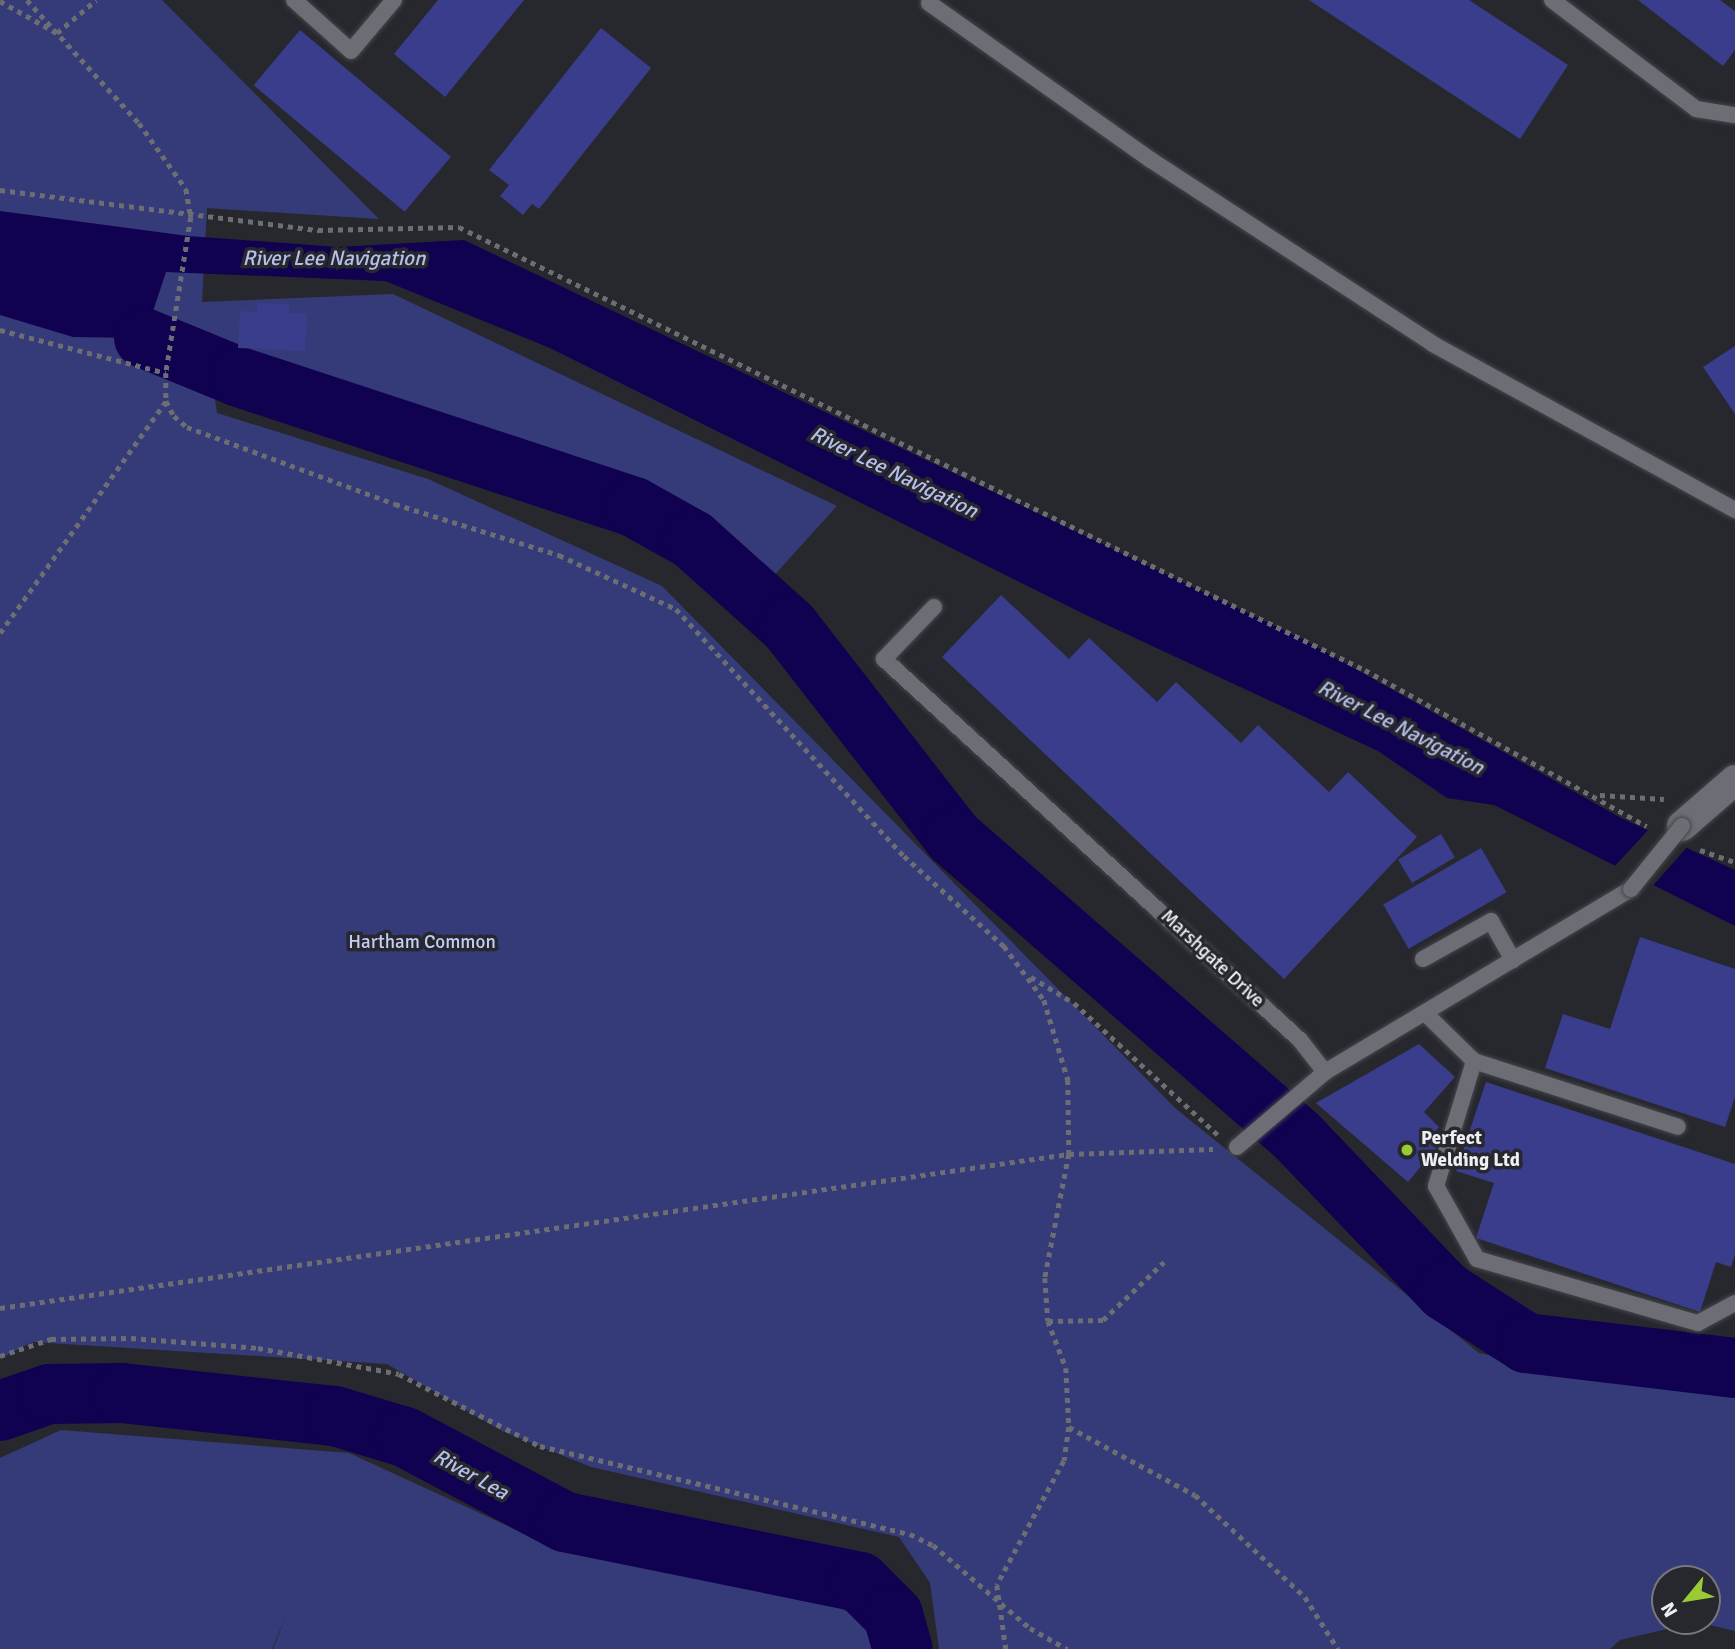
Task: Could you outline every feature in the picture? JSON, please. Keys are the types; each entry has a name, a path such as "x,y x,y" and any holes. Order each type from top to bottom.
{"street":[{"path":"1690,838 1735,780"}],"lane":[{"path":"294,0 351,51 394,0"},
{"path":"1552,0 1696,109 1735,115"},
{"path":"929,3 1151,160 1433,344 1735,510"},
{"name":"Marshgate Drive","path":"933,607 884,659 1300,1041 1325,1072"},
{"path":"1237,1147 1325,1072 1631,889 1690,838"},
{"path":"1423,959 1491,921 1513,960"},
{"path":"1426,1014 1474,1061 1678,1127"},
{"path":"1474,1061 1436,1186 1477,1259 1698,1323 1735,1303"}],"path":[{"path":"0,633 166,401 166,373 191,217 186,189 139,123 27,0"},
{"path":"57,33 96,0"},
{"path":"0,1 57,33"},
{"path":"0,190 191,217 318,230 459,227 1353,663 1647,826"},
{"path":"0,330 166,373"},
{"path":"166,401 187,427 395,504 559,555 676,609 904,856 1028,975 1074,1003 1212,1132 1237,1147"},
{"path":"1690,838 1735,863"},
{"path":"1006,1649 997,1600 1004,1567 1063,1461 1069,1427 1066,1368 1048,1321 1050,1233 1069,1154 1068,1080 1054,1026 1028,975"},
{"path":"0,1308 1069,1154 1237,1147"},
{"path":"1048,1321 1103,1321 1164,1262"},
{"path":"0,1356 51,1339 131,1338 351,1361 399,1374 540,1446 910,1534 933,1545 997,1600 1067,1649"},
{"path":"1069,1427 1195,1495 1305,1597 1338,1649"}],"green space":[{"name":"Hartham Common","path":"0,0 162,0 379,219 207,208 202,302 393,294 837,506 769,581 720,535 631,487 208,349 217,413 428,479 662,586 1175,1108 1479,1353 1617,1383 1735,1398 1735,1631 1721,1628 1721,1565 1651,1565 1651,1633 1620,1640 1610,1649 939,1649 930,1583 899,1537 591,1467 502,1431 387,1364 32,1342 0,1359"},
{"path":"61,1430 349,1453 562,1551 812,1593 880,1629 885,1649 273,1649 287,1613 272,1649 0,1649 0,1458"}],"water":[{"name":"River Lee Navigation","path":"0,211 188,236 338,247 464,240 1304,640 1621,818 1735,870 1735,926 1494,805 1447,798 1378,751 1090,617 550,348 385,281 166,272 144,338 73,337 0,315"}],"pier":[{"path":"1650,828 1688,846 1651,888 1613,868"}],"building":[{"path":"438,0 524,0 445,97 394,54"},
{"path":"1309,0 1469,0 1568,65 1520,139"},
{"path":"1638,0 1720,0 1735,11 1735,50 1723,66"},
{"path":"601,28 651,68 539,209 532,204 523,215 500,196 509,185 489,170"},
{"path":"300,30 451,157 405,212 254,85"},
{"path":"257,303 289,304 289,313 307,314 305,351 238,348 240,311 257,312"},
{"path":"1735,346 1735,414 1703,367"},
{"path":"1001,595 1069,659 1089,638 1157,702 1176,682 1241,743 1258,725 1329,792 1348,772 1417,837 1284,979 942,657"},
{"path":"1441,834 1455,857 1412,883 1398,860"},
{"path":"1481,848 1506,892 1409,949 1383,904"},
{"path":"1640,937 1735,969 1735,1097 1725,1127 1545,1068 1563,1014 1610,1029"},
{"path":"1419,1044 1455,1077 1424,1112 1439,1127 1433,1135 1440,1143 1408,1182 1316,1103"},
{"path":"1486,1082 1735,1164 1735,1254 1731,1267 1716,1262 1700,1312 1476,1238 1494,1183 1456,1171"}],"waterway":[{"path":"144,338 239,377 634,507 693,540 789,626 953,837 1297,1136 1445,1291 1526,1343 1735,1368"},
{"name":"River Lea","path":"0,1411 49,1394 122,1393 335,1416 405,1437 565,1522 860,1582 893,1615 903,1649"}],"place":[{"name":"Perfect Welding Ltd","path":"1407,1150"}]}
